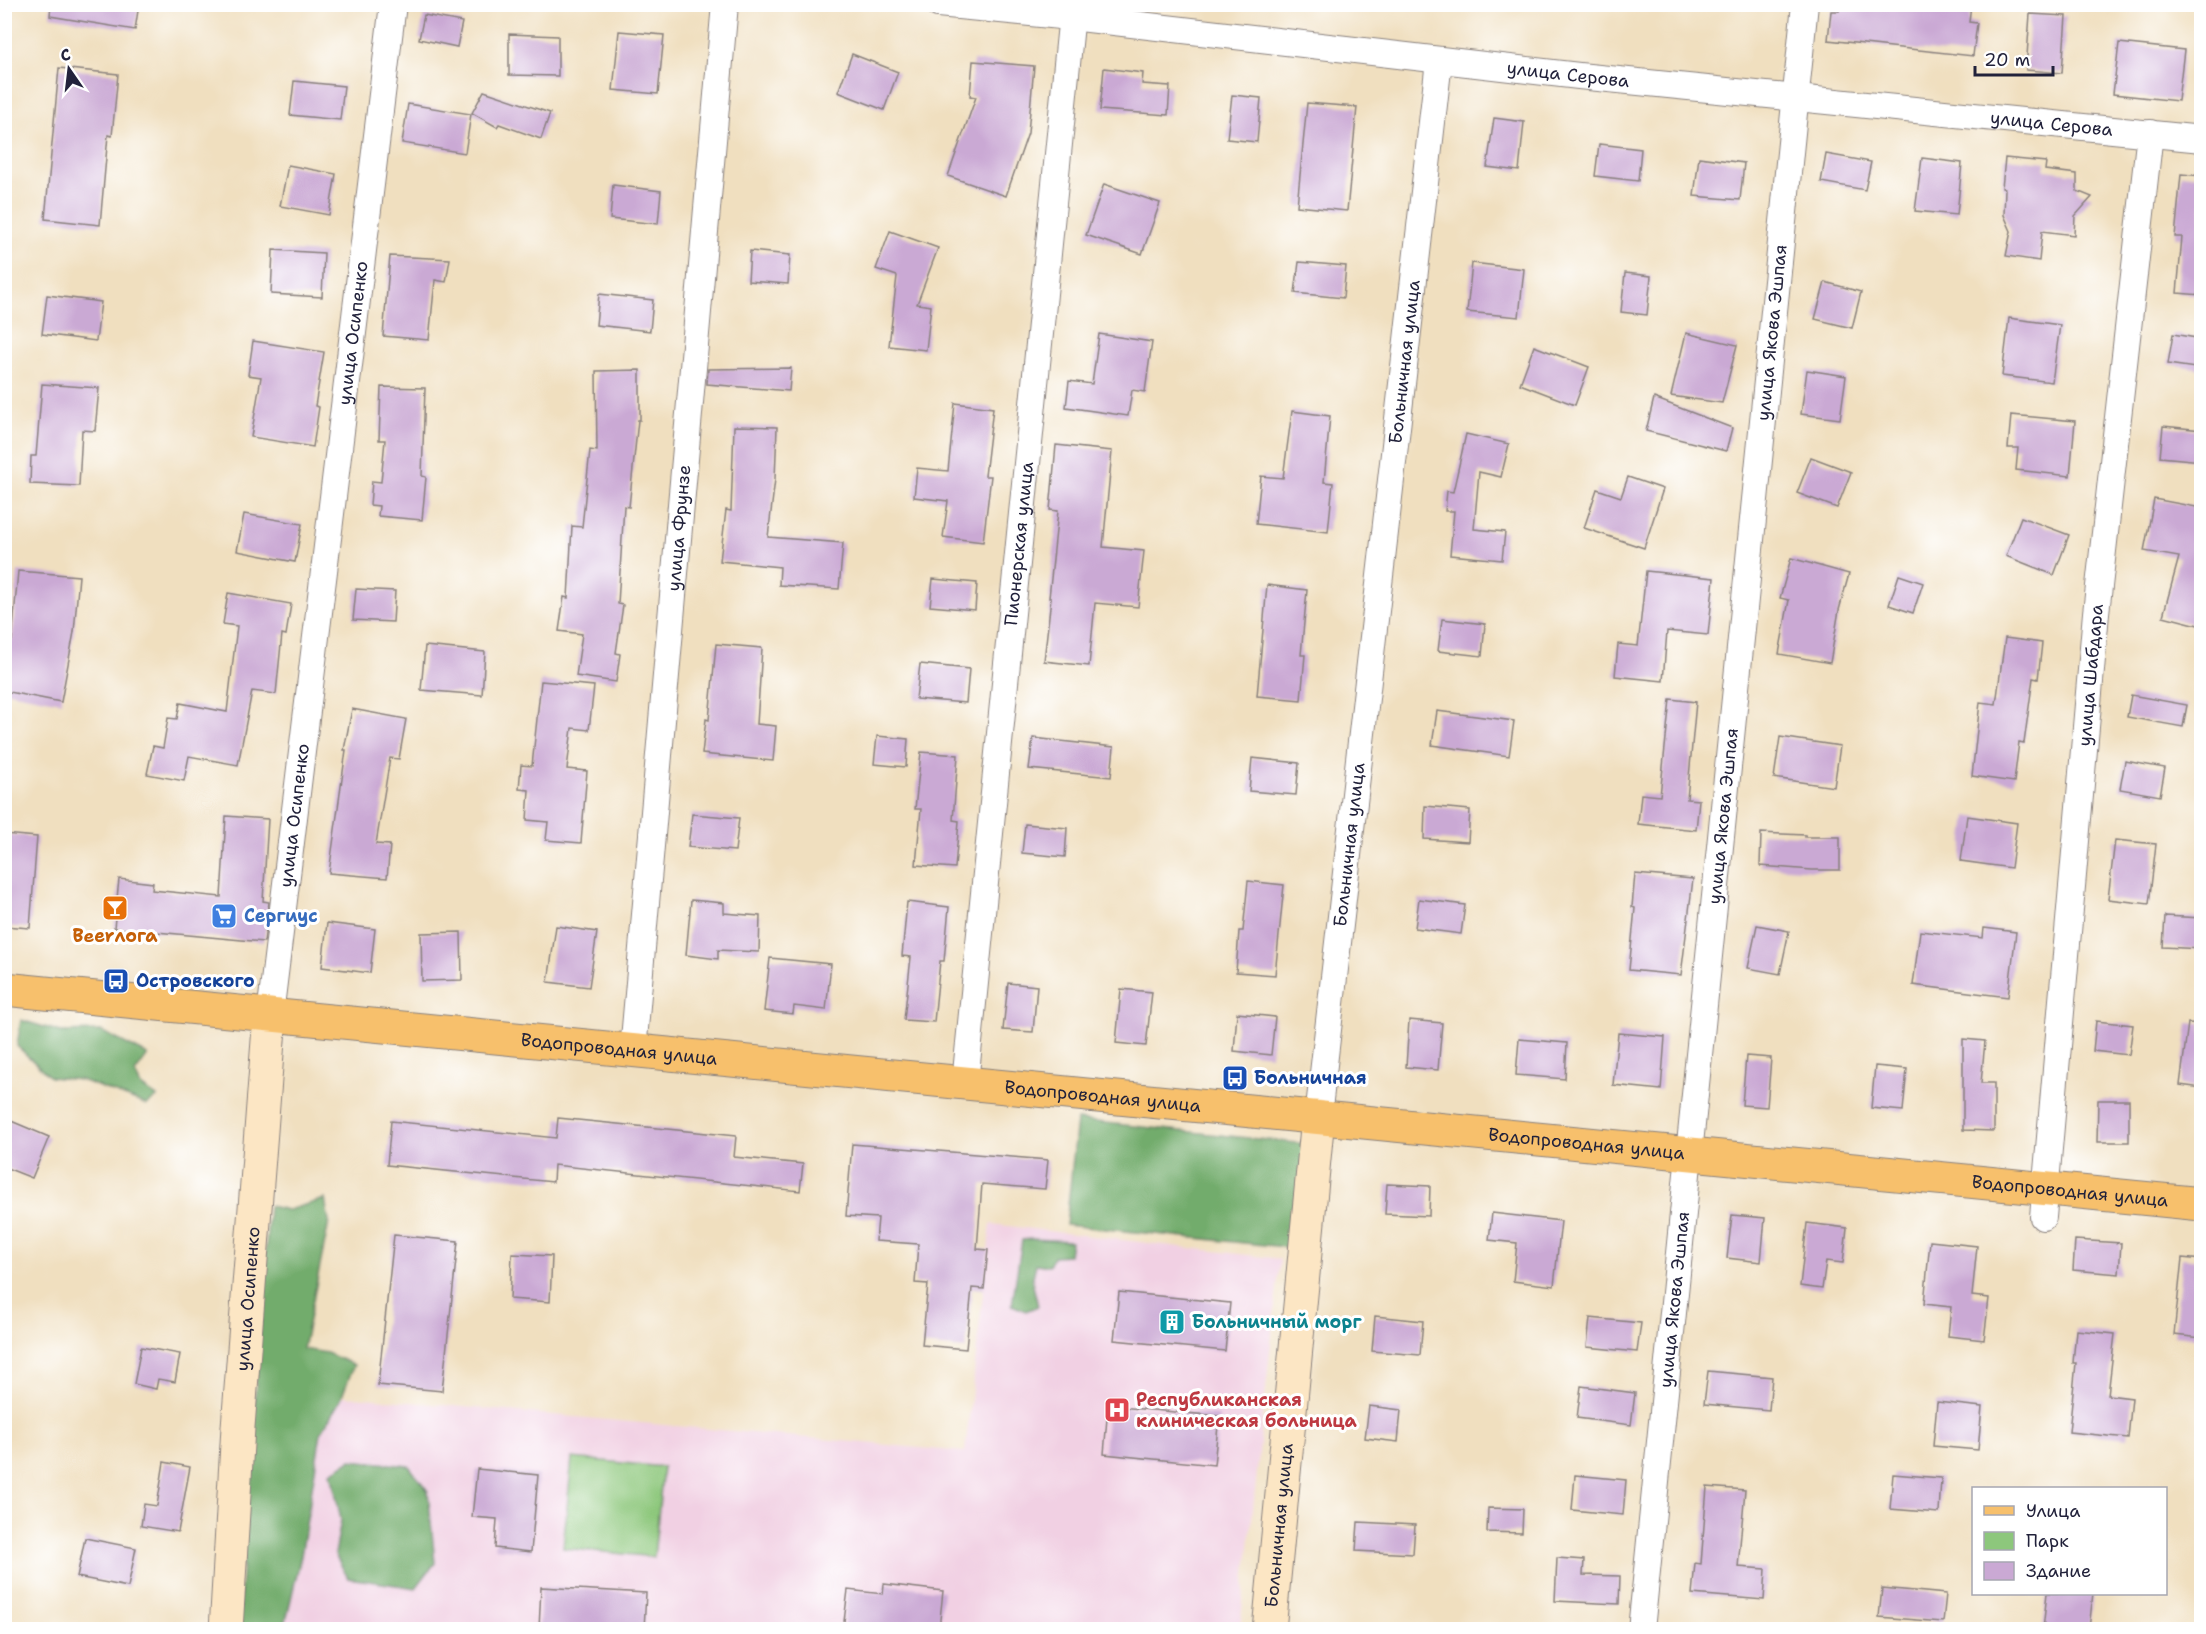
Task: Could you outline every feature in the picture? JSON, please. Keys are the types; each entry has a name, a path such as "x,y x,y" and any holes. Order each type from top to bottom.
{"main road":[{"name":"Водопроводная улица","path":"4,990 1690,1154 2045,1203 2202,1204"}],"street":[{"name":"улица Осипенко","path":"226,1629 238,1427 270,1016 393,4"},
{"name":"улица Фрунзе","path":"633,1051 724,4"},
{"name":"улица Серова","path":"938,4 1072,11 1439,61 2202,139"},
{"name":"улица Якова Эшпая","path":"1641,1629 1805,4"},
{"name":"Пионерская улица","path":"965,1083 1072,11"},
{"name":"Больничная улица","path":"1269,1629 1318,1118 1439,61"},
{"name":"улица Шабдара","path":"2045,1203 2096,613 2150,134"}],"shaded area":[{"name":"Республиканская клиническая больница","path":"991,1224 1280,1259 1240,1629 256,1630 275,1390 965,1452"}],"green space":[{"path":"21,1020 61,1032 101,1031 148,1055 135,1073 141,1086 157,1097 147,1105 81,1080 50,1077 17,1046"},
{"path":"1077,1120 1306,1144 1295,1248 1066,1225"},
{"path":"325,1199 329,1222 303,1349 327,1353 354,1365 341,1399 321,1433 301,1556 284,1629 238,1630 269,1206 288,1210"},
{"path":"1022,1240 1071,1241 1069,1255 1054,1256 1049,1266 1036,1264 1032,1281 1038,1306 1026,1311 1012,1305"},
{"path":"572,1458 663,1467 654,1557 563,1548"},
{"path":"351,1460 409,1466 428,1491 435,1563 416,1588 348,1578 335,1554 341,1520 331,1472"}],"building":[{"path":"51,4 139,4 135,30 50,16"},
{"path":"1840,4 1971,4 1969,22 1977,23 1973,56 1828,40 1831,11 1839,11"},
{"path":"2030,14 2066,16 2062,73 2026,70"},
{"path":"424,15 462,22 457,47 419,39"},
{"path":"619,31 664,35 658,94 613,90"},
{"path":"509,34 558,36 558,76 509,75"},
{"path":"2119,43 2184,50 2178,101 2113,94"},
{"path":"852,54 898,72 884,110 838,92"},
{"path":"973,61 1034,66 1028,133 1006,196 948,176 976,97 970,96"},
{"path":"59,68 118,74 112,136 108,135 100,225 45,219"},
{"path":"1104,68 1143,73 1142,84 1170,86 1168,115 1100,110"},
{"path":"294,81 344,86 340,120 290,115"},
{"path":"484,91 550,113 541,139 499,124 497,127 472,113"},
{"path":"1232,95 1261,98 1257,142 1227,139"},
{"path":"1307,103 1357,107 1347,211 1297,206"},
{"path":"408,104 471,114 465,153 402,143"},
{"path":"1494,118 1524,122 1519,171 1487,167"},
{"path":"1599,144 1641,149 1638,181 1595,176"},
{"path":"1826,154 1871,162 1865,190 1821,182"},
{"path":"1699,157 1744,163 1740,200 1694,196"},
{"path":"1922,158 1962,163 1957,215 1915,211"},
{"path":"2005,158 2046,162 2045,170 2077,174 2077,191 2092,197 2075,216 2074,235 2042,231 2039,261 2006,256 2011,231 2004,215 2005,189 2002,188"},
{"path":"288,165 336,174 329,215 280,206"},
{"path":"2181,174 2202,176 2202,295 2177,293 2182,237 2175,237"},
{"path":"1104,184 1160,203 1142,254 1086,235"},
{"path":"613,185 661,191 658,224 610,219"},
{"path":"890,231 938,248 917,304 931,306 926,350 889,346 897,276 876,269"},
{"path":"273,250 324,253 322,297 271,294"},
{"path":"750,251 790,255 788,284 748,281"},
{"path":"390,256 450,259 446,282 435,280 429,340 383,336"},
{"path":"1299,262 1346,266 1343,298 1295,293"},
{"path":"1472,263 1524,269 1519,317 1467,312"},
{"path":"1625,273 1651,276 1647,315 1621,312"},
{"path":"1825,282 1861,292 1852,328 1815,319"},
{"path":"599,294 653,300 650,331 596,325"},
{"path":"47,295 101,302 96,341 42,334"},
{"path":"2009,318 2060,325 2052,382 2002,376"},
{"path":"1686,333 1737,345 1722,403 1671,396"},
{"path":"1099,334 1152,342 1145,392 1132,390 1128,416 1066,407 1069,381 1092,384"},
{"path":"2173,334 2202,339 2202,369 2168,364"},
{"path":"253,341 324,352 315,406 319,407 313,447 251,437 261,377 248,375"},
{"path":"1534,346 1589,367 1575,405 1520,384"},
{"path":"791,368 789,391 707,384 708,369"},
{"path":"640,370 640,420 638,420 629,507 624,506 618,604 623,605 616,653 620,654 616,682 576,676 582,634 559,631 564,597 568,598 572,526 582,527 590,450 597,451 596,371"},
{"path":"1807,370 1846,376 1840,419 1801,414"},
{"path":"42,384 99,388 95,431 82,430 79,486 30,484 31,456 36,456"},
{"path":"381,387 425,388 422,476 426,477 422,520 378,516 379,506 370,505 372,481 381,482 385,440 379,440"},
{"path":"1654,398 1732,428 1726,451 1646,431"},
{"path":"955,403 993,408 985,476 991,476 983,542 943,537 948,501 914,497 917,468 948,471"},
{"path":"1292,411 1330,416 1324,482 1333,483 1328,532 1256,524 1261,476 1283,478"},
{"path":"2011,415 2075,421 2070,476 2016,470 2018,448 2008,448"},
{"path":"734,426 777,427 775,479 768,537 843,543 839,589 779,585 780,567 720,561 726,510 731,511"},
{"path":"2163,426 2202,430 2202,461 2160,457"},
{"path":"1466,434 1509,444 1501,477 1479,472 1474,529 1505,532 1502,560 1450,555 1454,511 1445,511 1447,491 1453,492"},
{"path":"1056,445 1112,451 1103,547 1144,551 1138,607 1095,603 1089,666 1044,661 1058,511 1050,510"},
{"path":"1811,457 1851,472 1837,508 1797,493"},
{"path":"1628,477 1663,489 1644,548 1584,528 1597,489 1621,497"},
{"path":"2154,499 2202,508 2202,626 2163,616 2179,557 2144,551"},
{"path":"244,514 302,524 295,562 237,551"},
{"path":"2021,517 2069,535 2054,575 2006,556"},
{"path":"1791,558 1849,574 1839,610 1830,663 1779,654 1789,600 1780,598"},
{"path":"18,571 79,576 74,632 61,702 4,691 4,669 10,639 12,640"},
{"path":"1646,571 1714,578 1708,635 1667,631 1663,681 1615,676 1618,644 1638,646"},
{"path":"1899,575 1923,583 1913,613 1889,605"},
{"path":"933,579 977,583 975,610 930,606"},
{"path":"1267,585 1307,590 1301,655 1305,655 1301,700 1257,696"},
{"path":"356,589 395,591 393,622 353,620"},
{"path":"228,593 291,604 286,635 282,634 276,694 252,691 238,765 189,756 184,781 147,774 153,746 163,748 168,718 177,719 180,703 227,712 237,626 223,624"},
{"path":"1442,619 1485,624 1482,656 1438,651"},
{"path":"2005,638 2042,643 2038,679 2033,678 2024,743 2019,742 2014,782 1972,776 1980,702 1996,704"},
{"path":"716,644 762,648 757,724 776,726 773,761 702,754 706,719 709,720"},
{"path":"425,646 485,652 482,695 421,690"},
{"path":"920,664 969,669 966,703 916,699"},
{"path":"541,681 594,686 589,730 572,728 567,769 587,771 581,843 546,840 548,822 527,820 529,790 519,789 521,765 532,766"},
{"path":"2131,695 2187,705 2183,727 2127,717"},
{"path":"1670,699 1696,702 1687,799 1699,800 1696,830 1638,824 1641,794 1660,796"},
{"path":"352,709 406,719 399,759 390,758 376,844 390,845 387,878 329,873 346,750 344,750"},
{"path":"1437,711 1514,721 1509,756 1432,745"},
{"path":"877,736 908,739 906,767 874,764"},
{"path":"1780,737 1840,746 1834,787 1774,778"},
{"path":"1033,738 1114,747 1111,777 1029,769"},
{"path":"921,752 958,755 953,820 959,821 955,868 916,865 921,809 915,809"},
{"path":"1252,758 1299,763 1296,795 1249,791"},
{"path":"2125,761 2165,768 2160,796 2120,789"},
{"path":"1425,806 1470,810 1468,842 1424,839"},
{"path":"692,814 739,818 735,851 688,847"},
{"path":"226,816 268,819 263,901 269,902 264,942 114,928 119,879 153,883 152,890 221,897"},
{"path":"1967,816 2017,823 2011,868 1961,861"},
{"path":"1025,824 1067,828 1065,857 1022,853"},
{"path":"1761,833 1840,837 1840,870 1760,866"},
{"path":"4,834 37,837 30,928 4,926"},
{"path":"2115,840 2156,844 2149,904 2108,899"},
{"path":"1635,874 1693,879 1681,975 1629,970 1635,908 1632,907"},
{"path":"1248,881 1284,885 1275,975 1236,972 1239,931 1243,931"},
{"path":"1419,899 1465,905 1461,934 1415,928"},
{"path":"691,900 724,903 724,913 760,916 759,952 718,950 718,959 686,955"},
{"path":"907,902 949,907 944,961 940,961 934,1022 904,1020 911,957 902,956"},
{"path":"2165,916 2202,918 2202,949 2163,947"},
{"path":"327,923 375,929 370,973 322,967"},
{"path":"1757,925 1789,931 1780,974 1748,968"},
{"path":"556,926 597,932 589,987 548,982"},
{"path":"1984,928 2016,932 2008,997 1913,985 1920,931 1983,938"},
{"path":"461,932 462,980 422,981 421,933"},
{"path":"770,958 831,964 826,1010 794,1006 793,1014 764,1011"},
{"path":"1008,983 1037,986 1033,1032 1003,1030"},
{"path":"1121,989 1152,992 1146,1046 1116,1043"},
{"path":"1237,1013 1275,1017 1271,1055 1234,1051"},
{"path":"1409,1020 1442,1023 1438,1070 1406,1067"},
{"path":"2096,1021 2133,1025 2129,1055 2093,1051"},
{"path":"2188,1023 2202,1024 2202,1088 2180,1085"},
{"path":"1618,1033 1665,1037 1661,1090 1613,1085"},
{"path":"1519,1039 1567,1043 1565,1079 1516,1075"},
{"path":"1963,1039 1985,1041 1981,1083 1994,1083 1994,1131 1963,1130"},
{"path":"1746,1056 1771,1058 1767,1107 1742,1105"},
{"path":"1875,1066 1907,1069 1903,1111 1871,1108"},
{"path":"2098,1100 2129,1100 2129,1142 2097,1142"},
{"path":"4,1118 49,1137 32,1178 4,1167"},
{"path":"558,1118 736,1136 734,1157 803,1164 800,1191 554,1165 553,1182 387,1165 391,1121 556,1138"},
{"path":"852,1144 1048,1160 1045,1189 982,1184 977,1249 988,1250 984,1289 972,1288 966,1349 922,1345 928,1284 915,1283 918,1244 876,1241 878,1218 846,1216"},
{"path":"1387,1184 1430,1186 1429,1216 1385,1214"},
{"path":"1492,1213 1561,1221 1554,1286 1513,1281 1517,1243 1489,1240"},
{"path":"1732,1215 1765,1218 1761,1262 1727,1258"},
{"path":"1807,1223 1847,1228 1843,1263 1826,1261 1822,1289 1800,1286"},
{"path":"394,1235 458,1241 442,1391 378,1385"},
{"path":"2075,1240 2121,1243 2119,1274 2073,1270"},
{"path":"1930,1241 1977,1246 1972,1296 1989,1298 1984,1340 1948,1336 1951,1307 1924,1304"},
{"path":"512,1254 552,1256 550,1302 510,1299"},
{"path":"2182,1258 2202,1260 2202,1338 2174,1335"},
{"name":"Больничный морг","path":"1119,1292 1230,1303 1225,1351 1114,1340"},
{"path":"1375,1316 1423,1321 1420,1355 1372,1351"},
{"path":"1590,1318 1641,1323 1637,1352 1587,1347"},
{"path":"2076,1330 2115,1334 2108,1395 2132,1398 2128,1438 2069,1432 2076,1363 2073,1363"},
{"path":"141,1347 180,1354 175,1382 158,1379 156,1389 134,1384"},
{"path":"1708,1371 1772,1377 1769,1410 1704,1404"},
{"path":"1581,1386 1635,1393 1631,1425 1577,1418"},
{"path":"1937,1402 1982,1407 1978,1450 1933,1446"},
{"path":"1108,1406 1219,1416 1214,1465 1104,1454"},
{"path":"1369,1406 1401,1410 1398,1442 1365,1438"},
{"path":"164,1462 190,1467 178,1532 141,1526 144,1504 157,1506"},
{"path":"477,1469 538,1475 531,1552 495,1548 497,1519 472,1517"},
{"path":"1893,1474 1941,1478 1939,1513 1890,1509"},
{"path":"1575,1475 1626,1480 1623,1515 1572,1510"},
{"path":"1707,1487 1745,1490 1738,1567 1766,1569 1764,1600 1692,1594 1695,1563 1701,1564"},
{"path":"1488,1508 1523,1509 1522,1533 1487,1532"},
{"path":"1358,1522 1415,1525 1413,1554 1356,1551"},
{"path":"85,1538 136,1548 128,1587 77,1577"},
{"path":"1557,1558 1584,1560 1583,1575 1620,1576 1619,1604 1555,1601"},
{"path":"884,1584 943,1591 939,1629 843,1629 848,1590 883,1594"},
{"path":"541,1587 646,1593 644,1629 539,1629"},
{"path":"1882,1588 1946,1594 1943,1622 1879,1617"},
{"path":"2047,1595 2093,1595 2089,1629 2043,1629"}],"place":[{"name":"Beerлога","path":"115,908"},
{"name":"Сергиус","path":"224,916"},
{"name":"Островского","path":"116,981"},
{"name":"Больничная","path":"1235,1078"},
{"name":"Больничный морг","path":"1172,1322"},
{"name":"Республиканская клиническая больница","path":"1117,1410"}]}
